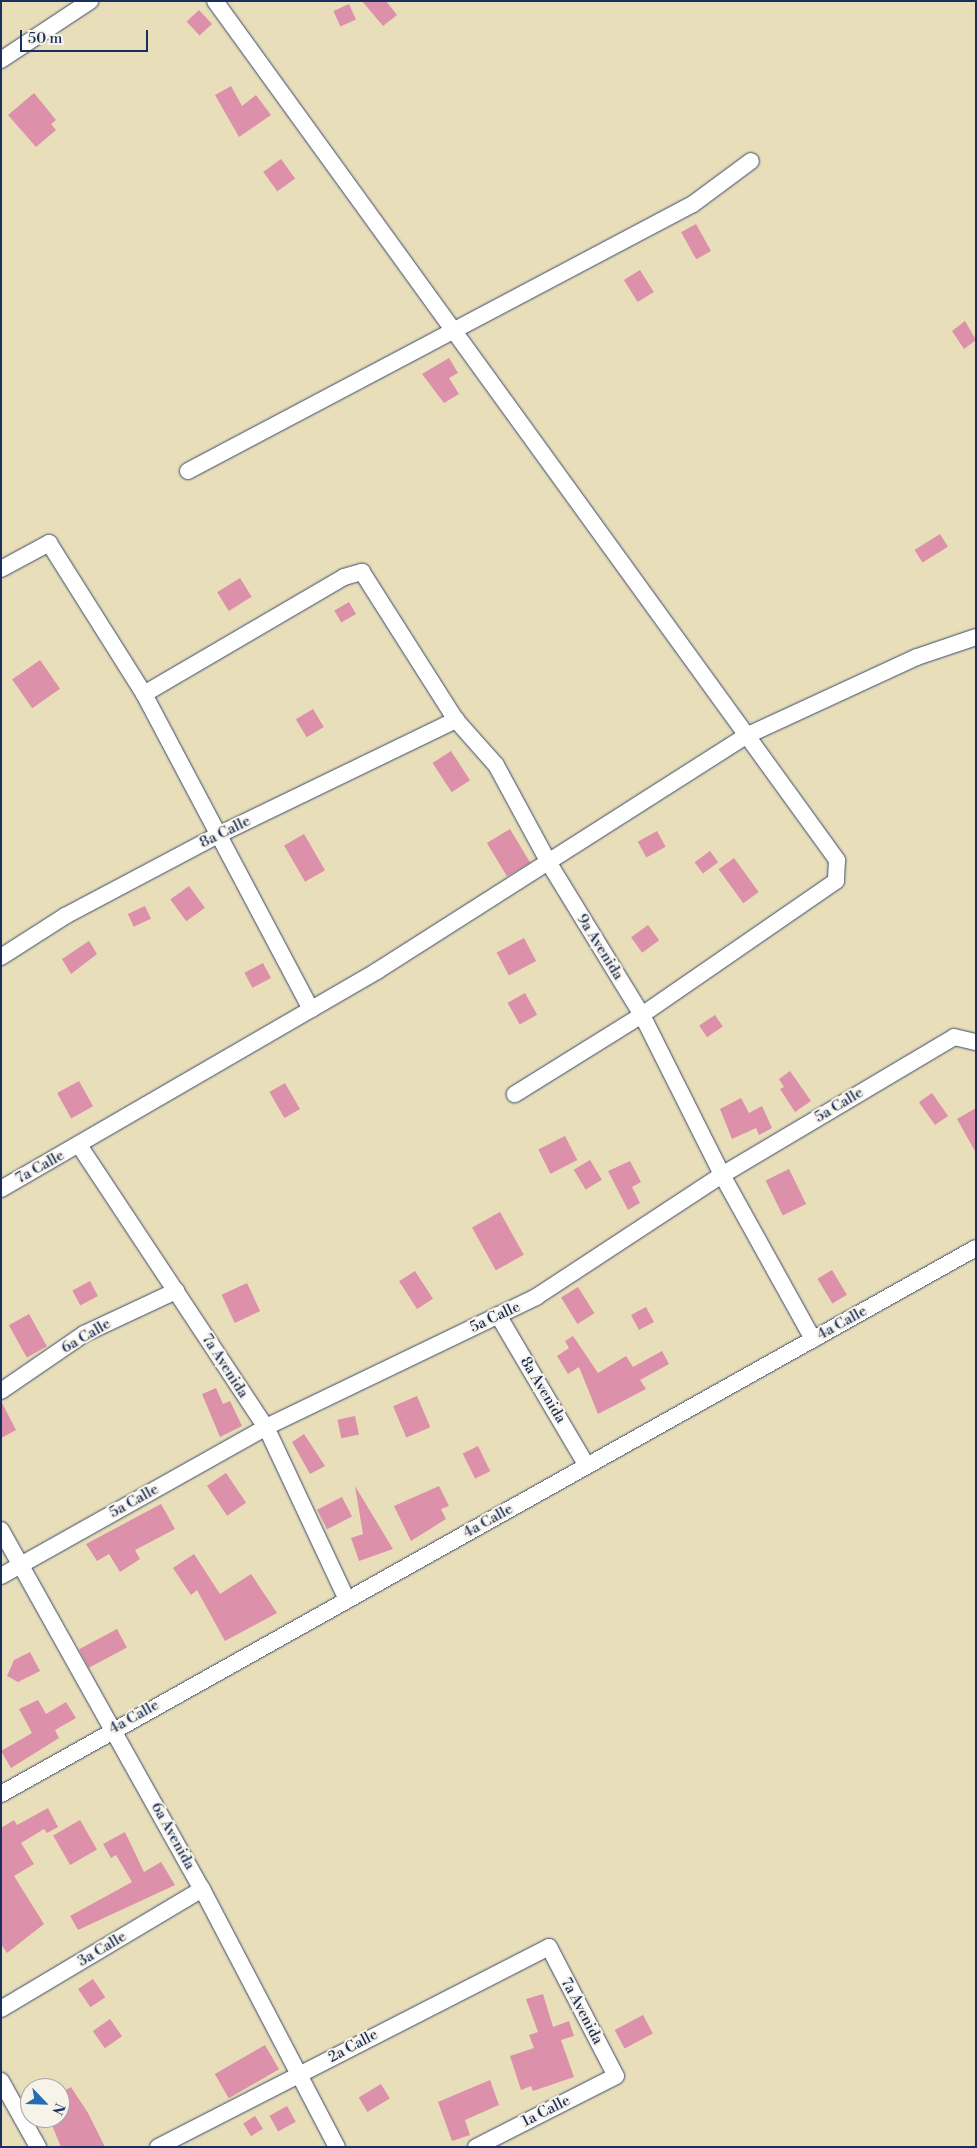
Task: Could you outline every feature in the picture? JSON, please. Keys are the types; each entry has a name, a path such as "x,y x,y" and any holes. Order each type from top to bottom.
{"street":[{"path":"1,60 90,1"},
{"path":"215,1 837,860 836,881 642,1015 515,1094"},
{"path":"188,471 693,204 751,161"},
{"path":"1,569 49,543 144,694 216,836 311,1009"},
{"name":"9a Avenida","path":"144,694 344,576 362,572 456,720 496,765 550,865 642,1015 722,1175 813,1339"},
{"name":"7a Calle","path":"1,1189 311,1009 550,865 748,735 917,657 976,637"},
{"name":"8a Calle","path":"1,957 65,916 216,836 456,720"},
{"name":"5a Calle","path":"1,1576 266,1427 536,1297 722,1175 954,1037 974,1041"},
{"name":"7a Avenida","path":"79,1145 266,1427 347,1600"},
{"name":"4a Calle","path":"1,1794 112,1728 347,1600 976,1248"},
{"name":"6a Calle","path":"1,1391 84,1334 176,1291"},
{"name":"8a Avenida","path":"498,1315 587,1466"},
{"name":"6a Avenida","path":"1,1530 23,1564 202,1889 337,2147"},
{"name":"3a Calle","path":"1,2009 202,1889"},
{"name":"7a Avenida","path":"549,1947 616,2076"},
{"name":"2a Calle","path":"158,2147 549,1947"},
{"name":"1a Calle","path":"476,2147 616,2076"},
{"path":"1,2081 38,2147"}],"building":[{"path":"362,1 386,1 397,15 383,26"},
{"path":"349,4 356,20 340,26 333,11"},
{"path":"199,10 212,24 200,35 187,22"},
{"path":"231,86 242,106 256,95 271,115 239,137 215,95"},
{"path":"34,93 56,120 51,124 56,130 36,147 8,115"},
{"path":"281,159 295,178 277,191 263,172"},
{"path":"696,224 711,251 696,259 681,232"},
{"path":"640,270 654,292 638,302 624,280"},
{"path":"965,321 976,340 964,349 952,331"},
{"path":"449,358 458,373 449,378 459,394 444,403 422,374"},
{"path":"940,534 948,547 923,563 915,550"},
{"path":"240,578 252,597 229,611 217,592"},
{"path":"349,602 356,614 341,623 334,610"},
{"path":"40,660 60,689 32,708 12,680"},
{"path":"313,709 324,727 307,737 296,719"},
{"path":"451,751 470,780 452,792 433,763"},
{"path":"510,829 530,862 507,876 487,843"},
{"path":"657,831 666,847 646,857 638,842"},
{"path":"304,834 325,870 305,882 284,846"},
{"path":"710,851 718,862 703,873 695,862"},
{"path":"734,858 759,892 743,903 719,869"},
{"path":"189,886 205,908 186,921 170,900"},
{"path":"145,906 151,919 134,927 128,914"},
{"path":"648,925 659,940 642,953 631,937"},
{"path":"524,938 536,961 509,976 497,953"},
{"path":"89,941 97,954 71,974 62,959"},
{"path":"263,963 271,978 252,988 244,973"},
{"path":"525,993 537,1015 520,1025 508,1003"},
{"path":"715,1015 723,1027 707,1037 699,1026"},
{"path":"790,1071 811,1101 795,1112 780,1089 784,1087 779,1079"},
{"path":"79,1081 93,1106 71,1118 57,1093"},
{"path":"285,1083 300,1109 284,1118 269,1092"},
{"path":"932,1093 948,1116 935,1125 919,1102"},
{"path":"741,1098 749,1113 762,1106 772,1128 759,1135 756,1128 732,1139 720,1109"},
{"path":"976,1108 976,1153 957,1119"},
{"path":"565,1136 577,1160 551,1174 538,1150"},
{"path":"590,1160 602,1180 586,1190 574,1170"},
{"path":"630,1161 641,1182 632,1187 640,1203 628,1210 608,1171"},
{"path":"789,1169 806,1204 783,1215 766,1180"},
{"path":"500,1212 524,1255 496,1270 472,1228"},
{"path":"832,1270 847,1295 832,1304 817,1279"},
{"path":"415,1271 433,1299 417,1309 399,1281"},
{"path":"90,1281 98,1296 80,1305 72,1290"},
{"path":"247,1283 260,1311 235,1323 222,1295"},
{"path":"578,1287 594,1313 577,1324 561,1298"},
{"path":"646,1307 654,1322 639,1330 631,1315"},
{"path":"29,1314 47,1346 27,1358 9,1325"},
{"path":"573,1336 598,1373 626,1356 633,1367 662,1351 669,1364 640,1380 646,1389 598,1414 579,1367 568,1374 557,1356 569,1348 565,1341"},
{"path":"216,1388 223,1404 230,1401 242,1426 220,1437 202,1394"},
{"path":"417,1396 430,1427 406,1437 393,1406"},
{"path":"1,1401 16,1430 1,1438"},
{"path":"355,1416 359,1435 341,1438 337,1420"},
{"path":"304,1434 325,1466 310,1474 292,1442"},
{"path":"478,1446 490,1471 475,1479 463,1453"},
{"path":"226,1473 246,1503 227,1516 207,1486"},
{"path":"355,1486 393,1549 359,1561 351,1538 363,1534"},
{"path":"439,1486 449,1506 441,1509 446,1519 411,1541 394,1506"},
{"path":"342,1497 352,1517 327,1529 317,1510"},
{"path":"161,1504 175,1529 135,1550 140,1559 120,1572 109,1554 97,1561 86,1544"},
{"path":"194,1554 220,1594 251,1574 277,1613 225,1641 197,1590 191,1595 173,1568"},
{"path":"117,1629 127,1648 89,1668 79,1649"},
{"path":"30,1652 40,1671 18,1682 7,1676 14,1660"},
{"path":"38,1700 46,1714 66,1702 76,1718 55,1730 59,1738 11,1768 1,1751 32,1733 19,1709"},
{"path":"48,1808 58,1827 47,1833 44,1829 21,1843 34,1864 14,1876 44,1924 7,1953 1,1944 1,1828 14,1820 17,1825"},
{"path":"80,1820 97,1849 70,1865 53,1836"},
{"path":"125,1832 144,1872 161,1862 175,1885 78,1930 70,1916 132,1882 116,1855 111,1858 103,1844"},
{"path":"93,1979 105,1997 90,2007 78,1989"},
{"path":"543,1994 553,2027 569,2021 574,2036 561,2040 574,2077 533,2091 531,2086 521,2090 510,2056 534,2048 529,2035 538,2032 526,1999"},
{"path":"643,2015 653,2034 625,2049 615,2030"},
{"path":"110,2019 122,2036 105,2048 93,2031"},
{"path":"265,2045 279,2069 229,2098 215,2074"},
{"path":"490,2080 499,2105 465,2120 470,2135 452,2141 438,2102"},
{"path":"381,2084 390,2099 367,2112 359,2097"},
{"path":"70,2088 88,2113 105,2147 61,2147 53,2128 70,2128"},
{"path":"287,2106 296,2122 278,2131 270,2116"},
{"path":"255,2116 263,2129 251,2136 243,2123"}]}
